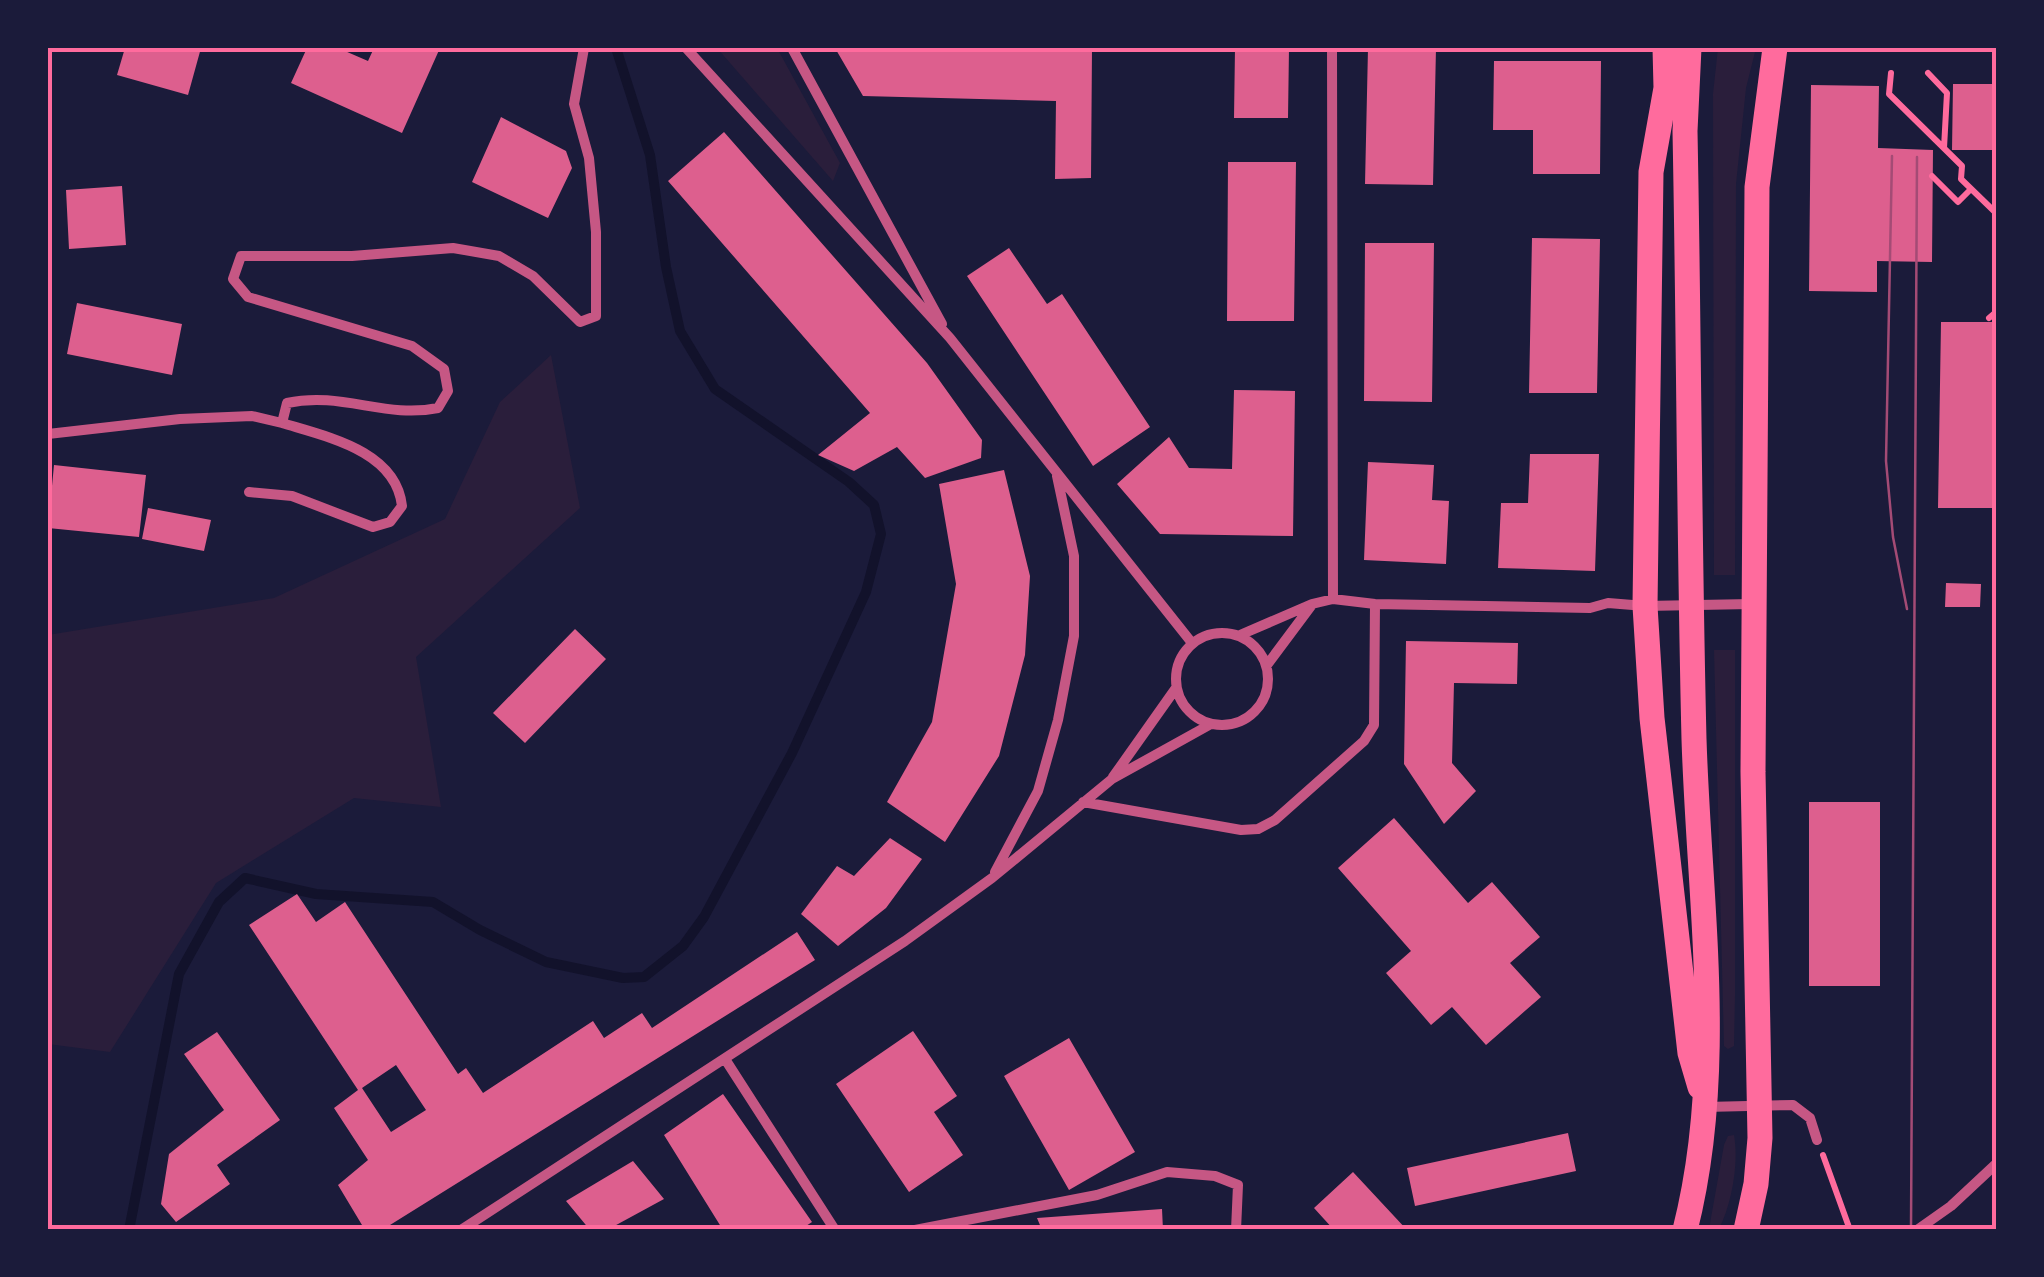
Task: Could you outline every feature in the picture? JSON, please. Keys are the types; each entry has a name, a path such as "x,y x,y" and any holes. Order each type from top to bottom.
{"main road":[{"path":"1665,48 1666,88 1652,172 1646,606 1652,718 1690,1054 1705,1107"},
{"path":"1666,88 1687,48"},
{"path":"1685,1230 1698,1180 1709,1028 1696,800 1687,48"},
{"path":"1746,1230 1756,1184 1760,1105 1752,604 1757,187 1775,48"},
{"path":"1770,82 1788,48"},
{"path":"1666,88 1686,131"}],"street":[{"path":"282,423 287,403 314,397 415,413 438,408 448,391 444,370 412,346 248,297 233,279 241,256 352,256 453,248 499,256 534,276 580,322 596,316 596,232 589,158 574,104 584,48"},
{"path":"686,48 950,338 1192,643"},
{"path":"792,48 950,338"},
{"path":"1332,48 1334,599"},
{"path":"48,434 252,416 321,434 377,460 400,487 402,506 390,522 373,527 292,496 250,492"},
{"path":"992,878 1038,791 1058,720 1074,636 1074,556 1056,470"},
{"path":"1240,636 1312,604 1334,599 1375,604 1590,608 1608,603 1752,604"},
{"path":"1266,665 1312,604"},
{"path":"1083,802 1242,830 1258,829 1274,820 1364,742 1374,726 1375,604"},
{"path":"1224,632 1240,636 1261,652 1269,681 1266,697 1243,721 1228,726 1211,724 1189,712 1176,688 1176,672 1192,643 1224,632"},
{"path":"1112,779 1176,688"},
{"path":"461,1230 905,941 992,878 1112,779 1211,724"},
{"path":"725,1060 835,1230"},
{"path":"1705,1107 1793,1105 1810,1118 1818,1140"},
{"path":"1917,1230 1996,1164"},
{"path":"915,1230 1097,1195 1167,1172 1215,1176 1238,1185 1236,1230"}],"path":[{"path":"1891,73 1889,94 1962,166 1961,180 1996,213"},
{"path":"1928,73 1946,93 1944,148"},
{"path":"1932,176 1958,202 1971,189"},
{"path":"1989,318 1996,312"},
{"path":"1818,1140 1850,1230"}],"shaded area":[{"path":"717,48 777,48 840,163 833,181"},
{"path":"1718,48 1756,48 1746,88 1736,184 1735,575 1714,575 1713,94"},
{"path":"551,355 580,508 416,657 441,807 354,798 216,883 110,1052 48,1044 48,635 274,598 445,519 500,402"},
{"path":"1714,650 1735,650 1735,996 1734,1046 1728,1049 1724,1046"},
{"path":"1734,1135 1736,1158 1731,1195 1719,1229 1709,1229 1724,1145 1728,1136"}],"building":[{"path":"125,48 201,48 188,95 117,75"},
{"path":"307,48 338,48 368,61 374,48 440,48 402,133 291,83"},
{"path":"835,48 1092,48 1091,178 1055,179 1056,101 863,96"},
{"path":"1235,48 1289,48 1288,118 1234,118"},
{"path":"1368,48 1436,48 1433,185 1365,184"},
{"path":"1494,61 1601,61 1600,174 1533,174 1533,130 1493,130"},
{"path":"1953,84 1996,84 1996,150 1952,150"},
{"path":"1811,85 1879,86 1878,148 1933,150 1932,262 1877,261 1877,292 1809,291"},
{"path":"501,117 566,151 572,168 548,218 472,182"},
{"path":"724,132 927,363 982,440 981,458 925,478 897,447 854,471 818,455 870,413 668,181"},
{"path":"1228,162 1296,162 1294,321 1227,321"},
{"path":"122,186 126,245 69,249 66,190"},
{"path":"1532,238 1600,239 1597,393 1529,393"},
{"path":"1365,243 1434,243 1432,402 1364,401"},
{"path":"1009,248 1047,304 1062,294 1150,427 1093,466 967,276"},
{"path":"77,303 182,324 172,375 67,354"},
{"path":"1941,322 1996,322 1996,508 1938,508"},
{"path":"1234,390 1295,391 1293,536 1160,534 1117,484 1169,437 1189,468 1232,469"},
{"path":"1530,454 1599,454 1595,571 1498,568 1501,503 1528,503"},
{"path":"1368,462 1434,465 1432,500 1449,501 1446,564 1364,560"},
{"path":"54,465 146,475 139,537 48,528"},
{"path":"1004,470 1030,576 1025,655 999,756 945,842 887,802 932,722 956,584 939,484"},
{"path":"148,508 211,520 204,551 142,539"},
{"path":"1946,583 1981,584 1980,607 1945,607"},
{"path":"575,629 606,659 525,743 493,713"},
{"path":"1406,641 1518,643 1517,684 1454,683 1452,763 1476,791 1444,824 1404,764"},
{"path":"1809,802 1880,802 1880,986 1809,986"},
{"path":"1394,818 1468,903 1492,882 1540,937 1510,963 1541,997 1486,1045 1452,1007 1431,1025 1386,973 1411,951 1338,868"},
{"path":"890,838 922,859 886,908 838,946 801,914 837,866 854,876"},
{"path":"297,894 316,922 345,902 458,1074 466,1068 483,1093 593,1021 604,1038 642,1013 652,1028 797,932 815,960 382,1230 365,1230 338,1185 368,1160 334,1108 358,1090 249,925","holes":["396,1065 426,1110 391,1132 362,1088"]},
{"path":"913,1031 957,1096 934,1112 963,1155 909,1192 836,1084"},
{"path":"217,1032 280,1120 217,1165 230,1184 176,1222 161,1204 169,1154 224,1110 184,1054"},
{"path":"1069,1038 1135,1152 1069,1190 1004,1076"},
{"path":"723,1094 812,1222 800,1230 723,1230 664,1135"},
{"path":"1568,1133 1576,1171 1415,1206 1407,1168"},
{"path":"633,1161 664,1199 607,1230 590,1230 566,1201"},
{"path":"1353,1172 1407,1230 1334,1230 1314,1208"},
{"path":"1162,1209 1163,1230 1042,1230 1037,1218"}],"waterway":[{"path":"129,1230 179,974 219,902 245,878 316,894 433,902 546,962 623,978 644,977 683,946 704,917 792,753 866,592 881,534 874,505 849,482 715,389 680,331 666,267 650,155 616,48"}],"tram line":[{"path":"1892,156 1886,461 1893,537 1907,609"},
{"path":"1911,1230 1917,157"}]}
